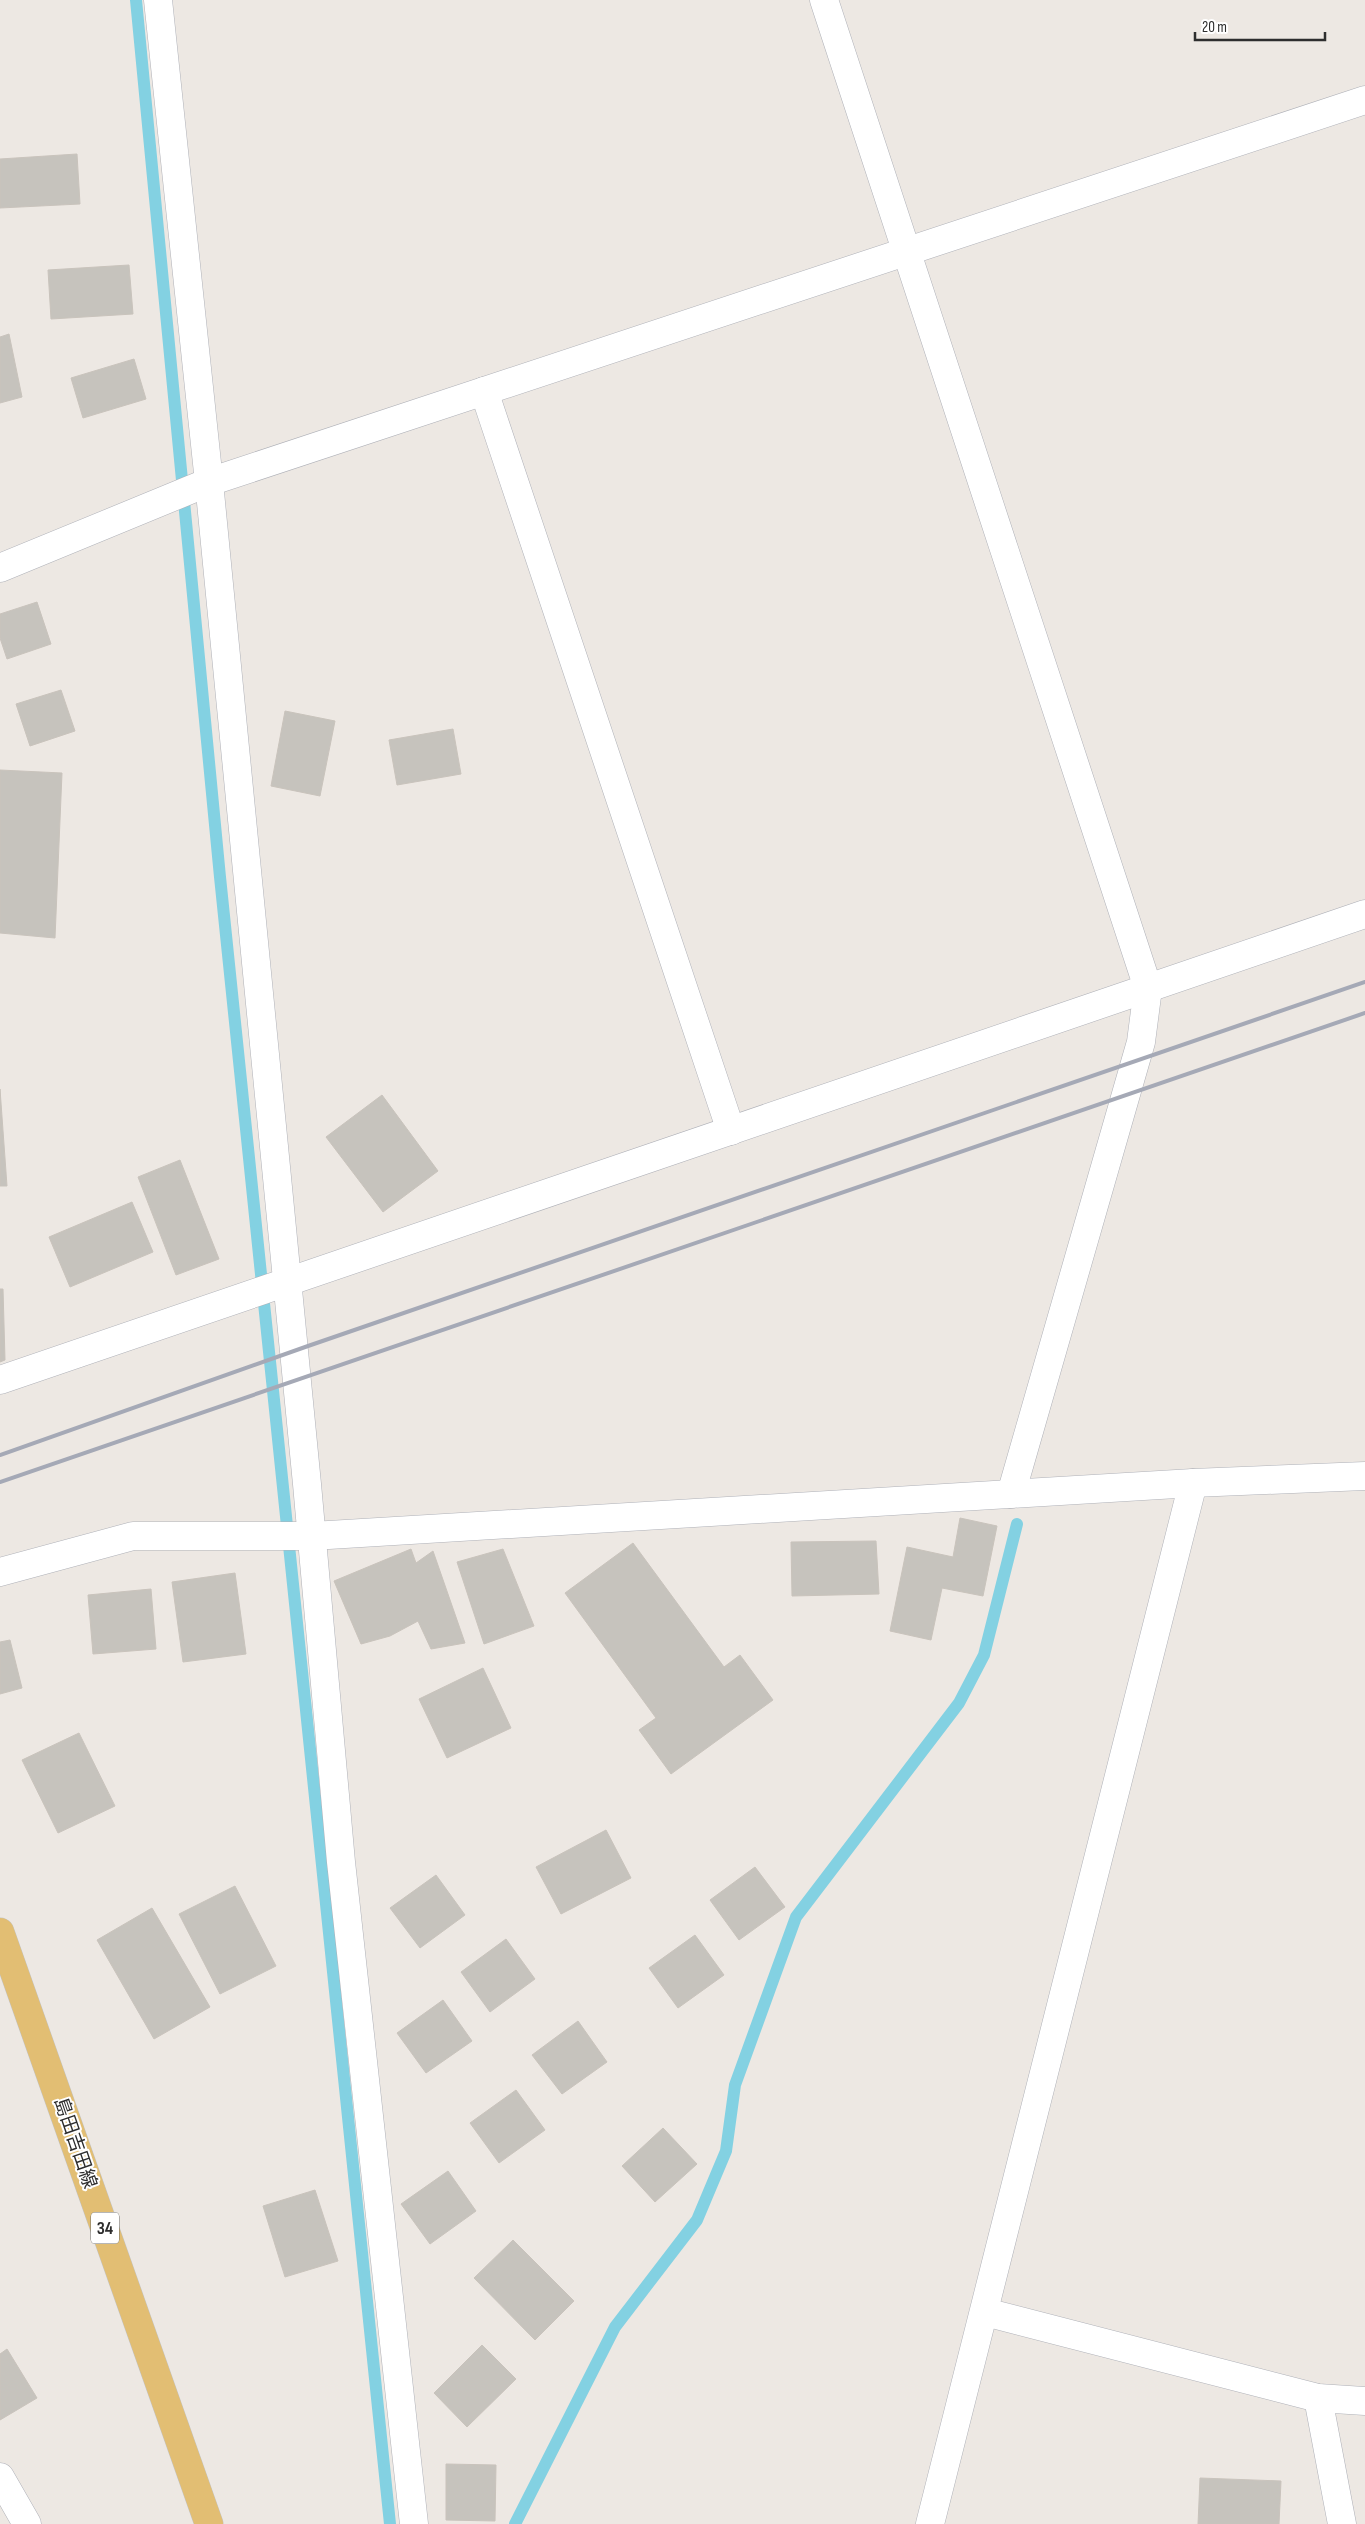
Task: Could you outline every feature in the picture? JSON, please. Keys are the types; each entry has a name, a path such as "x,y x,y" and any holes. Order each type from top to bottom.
{"main road":[{"name":"島田吉田線","path":"0,1932 209,2524"}],"street":[{"path":"158,0 209,482 312,1536 342,1872 414,2524"},
{"path":"824,0 1148,988 1141,1042 1011,1494"},
{"path":"0,568 209,482 1365,100"},
{"path":"484,391 731,1131"},
{"path":"0,1380 1365,914"},
{"path":"0,1572 133,1536 312,1536 1194,1483 1365,1476"},
{"path":"930,2524 1194,1483"},
{"path":"985,2312 1318,2398 1365,2401"},
{"path":"1318,2398 1342,2524"},
{"path":"0,2477 28,2524"}],"building":[{"path":"77,154 80,204 0,208 0,159"},
{"path":"129,265 133,314 51,319 48,270"},
{"path":"9,334 22,397 0,403 0,337"},
{"path":"134,359 146,399 83,418 71,378"},
{"path":"37,602 51,644 7,659 0,638 0,614"},
{"path":"61,690 75,731 30,746 16,704"},
{"path":"285,711 335,721 320,796 271,786"},
{"path":"453,729 461,774 397,785 389,740"},
{"path":"0,770 62,773 55,938 0,933"},
{"path":"0,1089 7,1186 0,1186"},
{"path":"382,1095 438,1171 383,1212 326,1137"},
{"path":"180,1160 219,1259 176,1275 138,1177"},
{"path":"132,1202 153,1252 70,1287 49,1237"},
{"path":"0,1289 3,1289 5,1360 0,1362"},
{"path":"960,1518 997,1526 983,1596 942,1588 931,1640 890,1631 907,1547 953,1557"},
{"path":"876,1541 879,1594 792,1596 791,1542"},
{"path":"633,1543 724,1667 740,1655 773,1700 671,1774 639,1730 656,1718 565,1593"},
{"path":"411,1549 416,1563 433,1551 465,1643 431,1649 418,1621 390,1636 361,1644 334,1581"},
{"path":"503,1549 534,1626 484,1644 457,1562"},
{"path":"235,1573 246,1654 183,1662 172,1582"},
{"path":"151,1589 156,1649 93,1654 88,1595"},
{"path":"10,1640 22,1688 0,1694 0,1642"},
{"path":"483,1668 511,1728 447,1758 419,1699"},
{"path":"79,1733 115,1806 58,1833 22,1760"},
{"path":"606,1830 631,1878 561,1914 536,1867"},
{"path":"755,1867 785,1907 739,1940 710,1900"},
{"path":"436,1875 465,1915 420,1948 390,1908"},
{"path":"235,1886 276,1966 220,1994 179,1914"},
{"path":"152,1908 210,2007 154,2039 97,1940"},
{"path":"695,1935 724,1975 678,2008 649,1968"},
{"path":"506,1939 535,1979 490,2012 461,1972"},
{"path":"443,2000 472,2041 426,2073 397,2033"},
{"path":"578,2021 607,2062 562,2094 532,2055"},
{"path":"516,2090 545,2130 499,2163 470,2123"},
{"path":"663,2128 697,2164 655,2202 622,2166"},
{"path":"448,2171 476,2211 430,2244 401,2204"},
{"path":"315,2190 338,2261 285,2277 263,2206"},
{"path":"513,2240 574,2301 535,2340 474,2278"},
{"path":"482,2345 516,2379 467,2427 434,2393"},
{"path":"7,2349 37,2398 0,2420 0,2354"},
{"path":"446,2464 496,2465 495,2521 446,2520"},
{"path":"1200,2478 1281,2481 1279,2524 1198,2524"}],"waterway":[{"path":"136,0 258,1262 390,2524"},
{"path":"515,2524 615,2327 697,2220 726,2151 735,2085 796,1917 959,1703 984,1655 1017,1524"}],"railway":[{"path":"0,1455 308,1346 1365,982"},
{"path":"0,1482 1365,1013"}]}
